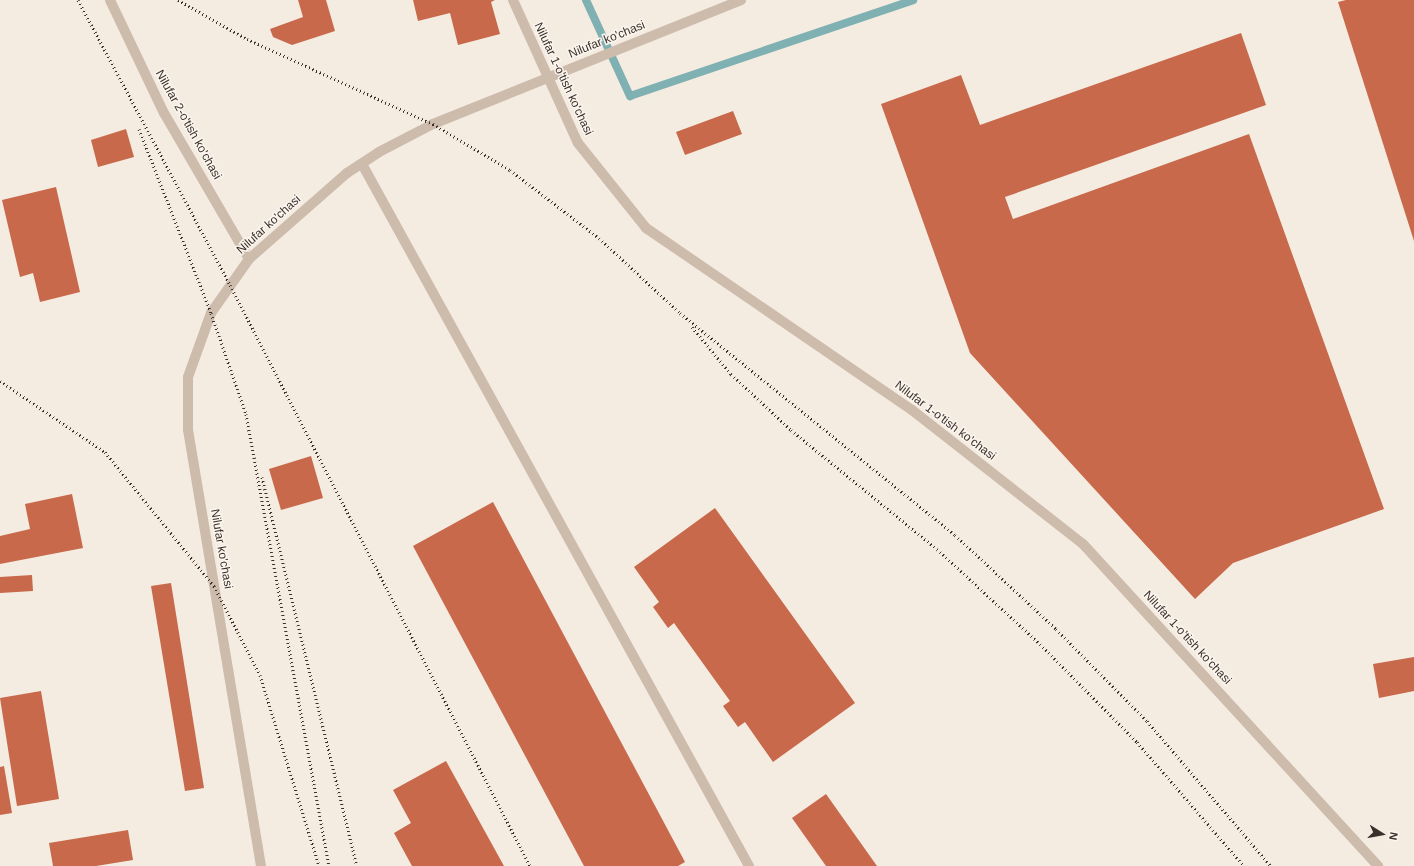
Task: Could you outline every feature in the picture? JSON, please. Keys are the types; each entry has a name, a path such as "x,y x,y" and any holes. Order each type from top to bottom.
{"street":[{"name":"Nilufar 2-o'tish ko'chasi","path":"110,0 164,113 249,259"},
{"name":"Nilufar 1-o'tish ko'chasi","path":"513,0 578,143 646,228 912,410 1082,544 1378,866"},
{"name":"Nilufar ko'chasi","path":"262,866 188,430 188,377 196,348 211,312 249,259 362,164 433,124 741,0"},
{"path":"362,164 750,866"}],"building":[{"path":"298,0 326,0 335,31 292,45 273,37 270,29 303,17"},
{"path":"413,0 495,0 491,2 500,34 458,45 450,13 418,21"},
{"path":"1346,0 1414,0 1414,241 1338,2"},
{"path":"1241,33 1266,105 1005,197 1013,219 1249,134 1384,509 1233,563 1195,599 970,353 881,104 961,75 980,125"},
{"path":"733,111 742,134 685,155 676,132"},
{"path":"126,129 134,157 98,167 91,140"},
{"path":"56,187 80,292 40,302 33,273 20,277 2,200"},
{"path":"311,456 323,498 281,510 269,469"},
{"path":"72,494 83,548 0,564 0,536 30,529 25,504"},
{"path":"493,502 685,862 678,866 584,866 413,546"},
{"path":"715,508 855,703 773,762 745,722 738,727 723,706 730,701 674,623 668,628 653,607 659,602 634,567"},
{"path":"32,575 33,591 0,593 0,577"},
{"path":"171,583 204,788 185,791 151,586"},
{"path":"1414,657 1414,691 1379,698 1373,664"},
{"path":"41,691 59,799 17,806 0,698"},
{"path":"446,761 504,866 412,866 394,833 411,823 393,790"},
{"path":"4,766 12,813 0,815 0,767"},
{"path":"826,794 877,866 826,866 792,818"},
{"path":"128,830 133,860 96,866 53,866 49,843"}],"waterway":[{"path":"586,0 630,96 913,0"}],"railway":[{"path":"78,0 230,285 530,866"},
{"path":"178,0 247,39 433,124 510,170 599,238 680,313 955,535 1056,629 1147,721 1271,866"},
{"path":"139,129 211,313 246,414 329,866"},
{"path":"692,327 731,374 791,430 937,549 1040,644 1137,742 1244,866"},
{"path":"0,381 105,452 214,586 260,675 319,866"},
{"path":"262,477 357,866"}]}
